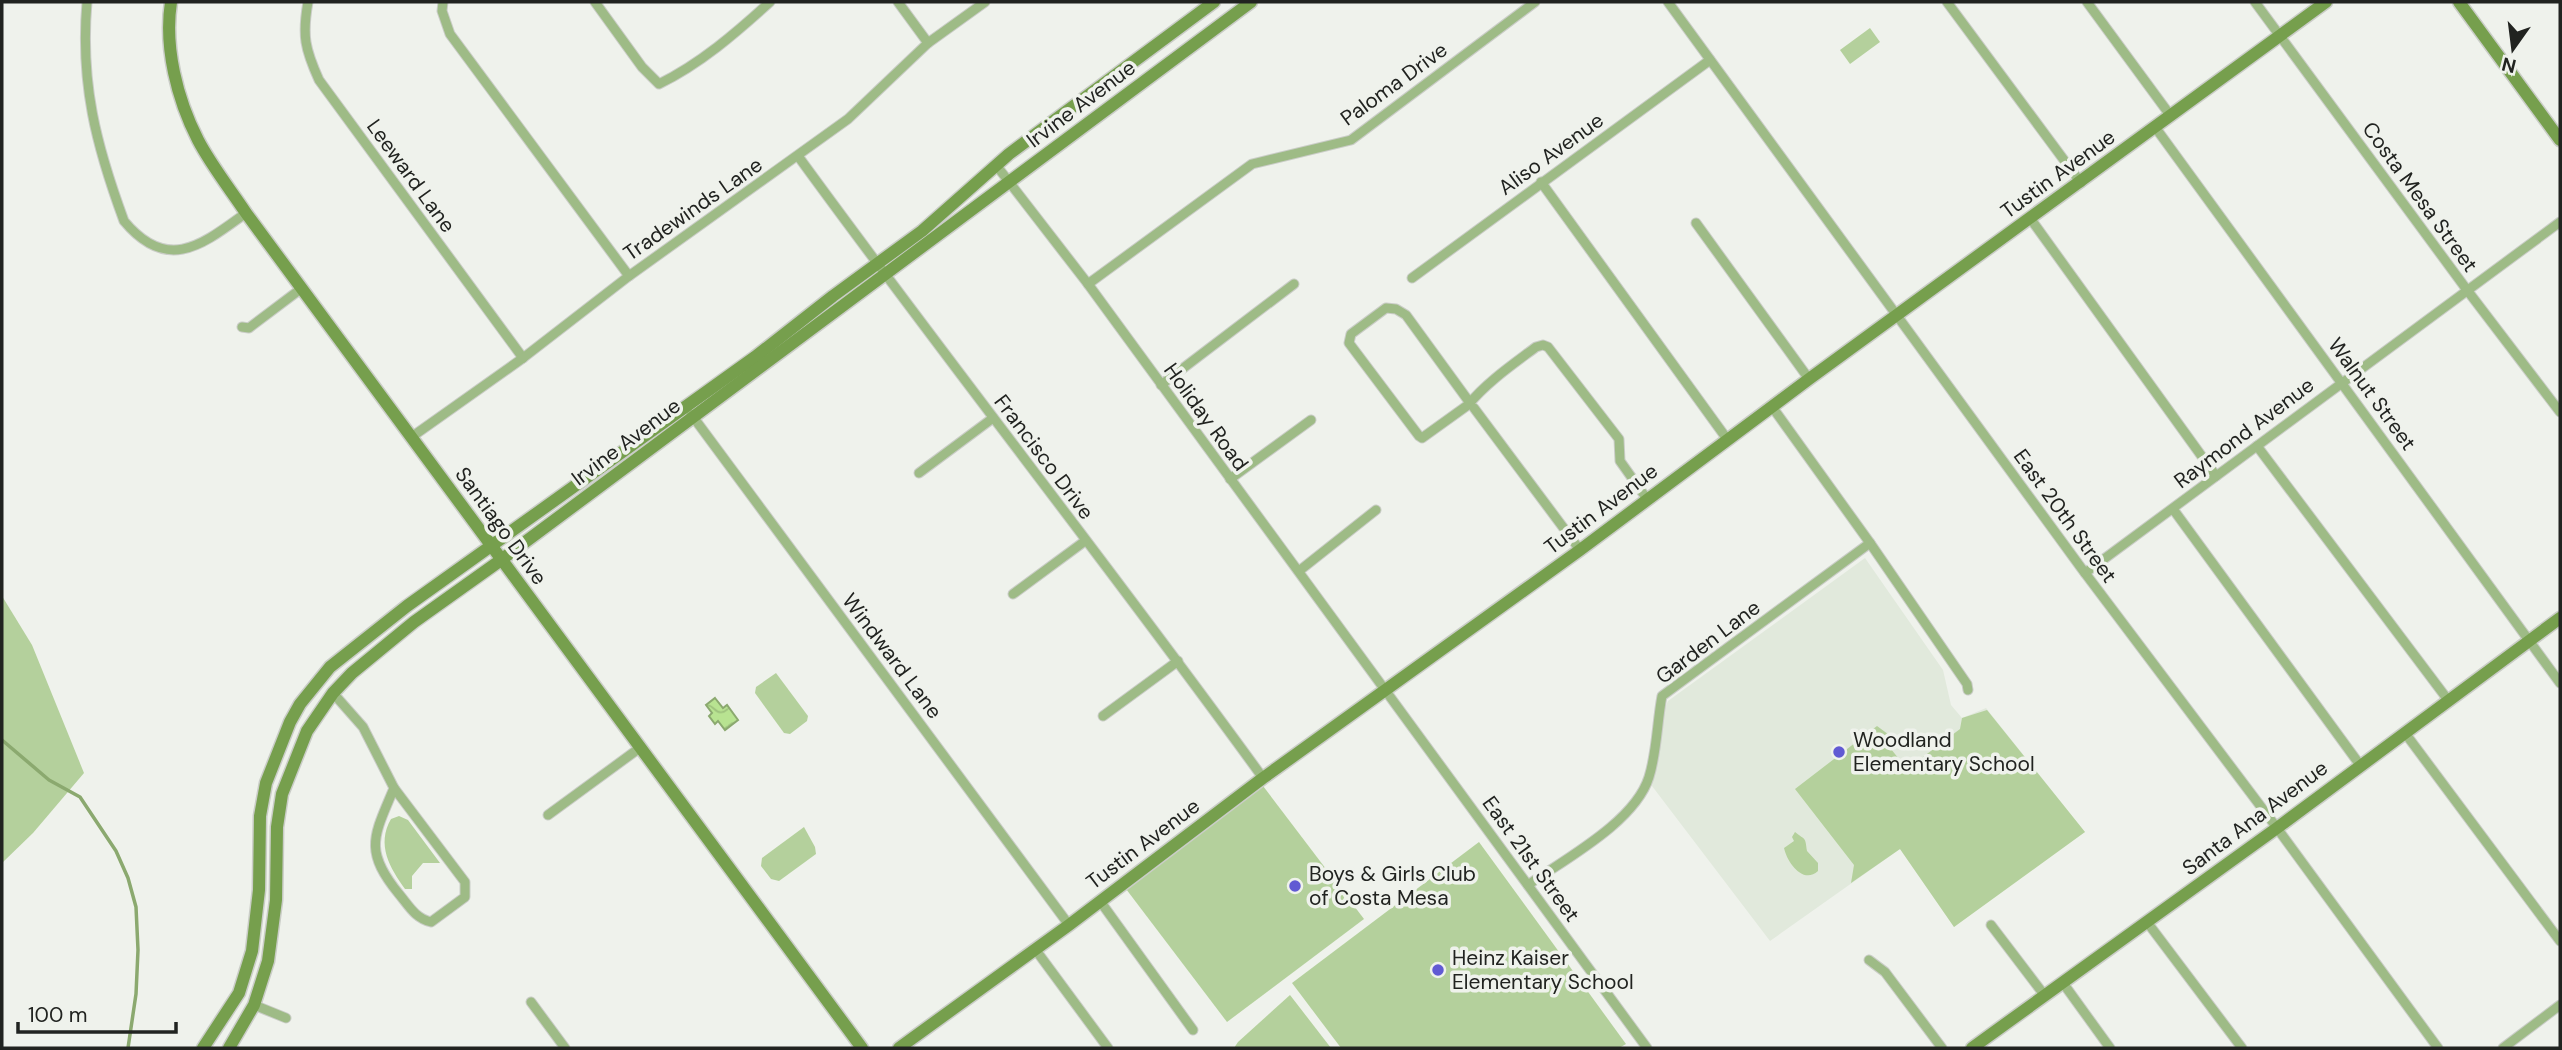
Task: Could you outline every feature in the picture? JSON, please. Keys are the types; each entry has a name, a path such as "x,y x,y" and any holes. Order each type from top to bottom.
{"street":[{"path":"87,2 83,39 90,112 124,221 136,235 150,243 162,248 187,249 199,246 247,213"},
{"name":"Santiago Drive","path":"171,2 169,18 172,60 182,103 198,142 501,560 862,1048"},
{"name":"Leeward Lane","path":"308,2 305,21 306,51 319,80 523,358"},
{"path":"443,2 442,11 450,34 629,276"},
{"path":"594,2 642,67 659,84 679,74 727,39 770,2"},
{"path":"898,2 928,43"},
{"name":"Tradewinds Lane","path":"413,436 523,358 629,276 848,120 928,43 985,2"},
{"name":"Irvine Avenue","path":"880,269 996,165 1214,2"},
{"name":"Irvine Avenue","path":"229,1048 254,1005 268,961 273,933 276,827 282,794 307,732 333,693 352,673 414,622 501,560 690,412 880,269 1009,182 1251,2"},
{"name":"Paloma Drive","path":"1088,284 1252,164 1351,140 1535,2"},
{"name":"East 20th Street","path":"1668,2 2085,573 2438,1048"},
{"path":"1947,2 2081,183"},
{"path":"2087,2 2170,115"},
{"name":"Costa Mesa Street","path":"2255,2 2560,412"},
{"name":"Tustin Avenue","path":"900,1048 1069,925 1263,778 1387,691 2326,2"},
{"path":"2459,2 2560,139"},
{"name":"Aliso Avenue","path":"1412,278 1710,60"},
{"name":"Walnut Street","path":"2155,127 2560,683"},
{"name":"Francisco Drive","path":"798,156 1085,541 1178,660 1263,778"},
{"name":"Holiday Road","path":"996,165 1088,284 1387,691"},
{"path":"1541,182 1727,439"},
{"path":"2030,218 2217,476"},
{"name":"Raymond Avenue","path":"2085,573 2560,222"},
{"path":"1696,223 1809,379"},
{"path":"1161,385 1294,284"},
{"path":"242,327 249,328 302,288"},
{"path":"1580,550 1472,405 1406,315 1396,309 1386,308 1351,334 1349,344 1419,436 1425,437 1472,405 1481,389 1536,347 1548,347 1619,439 1620,461 1647,499"},
{"path":"1773,408 1870,543 1967,684 1968,690"},
{"name":"Irvine Avenue","path":"203,1048 239,993 252,951 260,890 260,816 266,783 283,737 300,704 319,680 383,623 491,546 690,412"},
{"name":"Windward Lane","path":"690,412 1069,925"},
{"path":"919,473 993,418"},
{"path":"1230,479 1311,420"},
{"path":"2257,446 2448,700"},
{"path":"2173,509 2360,765"},
{"path":"1299,571 1376,510"},
{"path":"1013,594 1085,541"},
{"name":"Garden Lane","path":"1528,885 1608,829 1633,805 1649,779 1662,696 1870,543"},
{"name":"Santa Ana Avenue","path":"1975,1047 2560,618"},
{"path":"383,623 374,640 338,671 333,678 333,693 363,727 394,788 465,882 465,897 431,922 419,919 382,874 375,857 375,841 394,788"},
{"path":"1103,716 1178,660"},
{"name":"East 21st Street","path":"1387,691 1647,1048"},
{"path":"2404,733 2560,941"},
{"path":"548,815 640,747"},
{"path":"1100,901 1193,1030"},
{"path":"2147,922 2242,1048"},
{"path":"1991,925 2045,996"},
{"path":"1035,949 1108,1048"},
{"path":"1869,960 1885,972 1942,1048"},
{"path":"2063,983 2110,1048"},
{"path":"531,1002 565,1048"},
{"path":"254,1005 286,1018"},
{"path":"2503,1048 2560,1005"}],"shaded area":[{"path":"1870,28 1880,42 1850,64 1840,50"},
{"name":"Woodland Elementary School","path":"1865,558 1943,670 1951,705 1962,718 1986,708 2085,832 1954,927 1900,849 1770,941 1652,786 1663,712 1668,701"},
{"path":"2,596 32,645 84,773 33,833 2,863"},
{"path":"776,673 808,716 807,721 790,734 784,733 755,693 756,687"},
{"path":"1987,710 2085,832 1954,927 1900,849 1851,883 1854,865 1795,789 1877,726 1896,740 1897,745 1891,749 1907,769 1960,729 1962,718"},
{"path":"1260,782 1364,919 1227,1022 1123,885"},
{"path":"399,816 408,820 440,863 423,863 412,876 412,889 405,889 399,881 385,847 391,819"},
{"path":"804,827 816,854 779,881 771,879 761,866 762,858"},
{"path":"1795,832 1804,839 1807,851 1818,863 1818,871 1812,875 1801,874 1796,870 1786,854 1784,848 1794,841 1792,837"},
{"name":"Heinz Kaiser Elementary School","path":"1479,842 1626,1044 1619,1048 1341,1048 1292,983"},
{"path":"1290,995 1331,1048 1234,1048 1238,1042"}],"water":[{"path":"715,698 723,708 727,705 738,720 725,730 718,721 715,724 709,716 712,713 706,705"}],"waterway":[{"path":"2,740 49,780 80,797 116,851 128,878 136,907 138,950 136,994 128,1048"}],"place":[{"name":"Woodland Elementary School","path":"1839,752"},
{"name":"Boys & Girls Club of Costa Mesa","path":"1295,886"},
{"name":"Heinz Kaiser Elementary School","path":"1438,970"}]}
